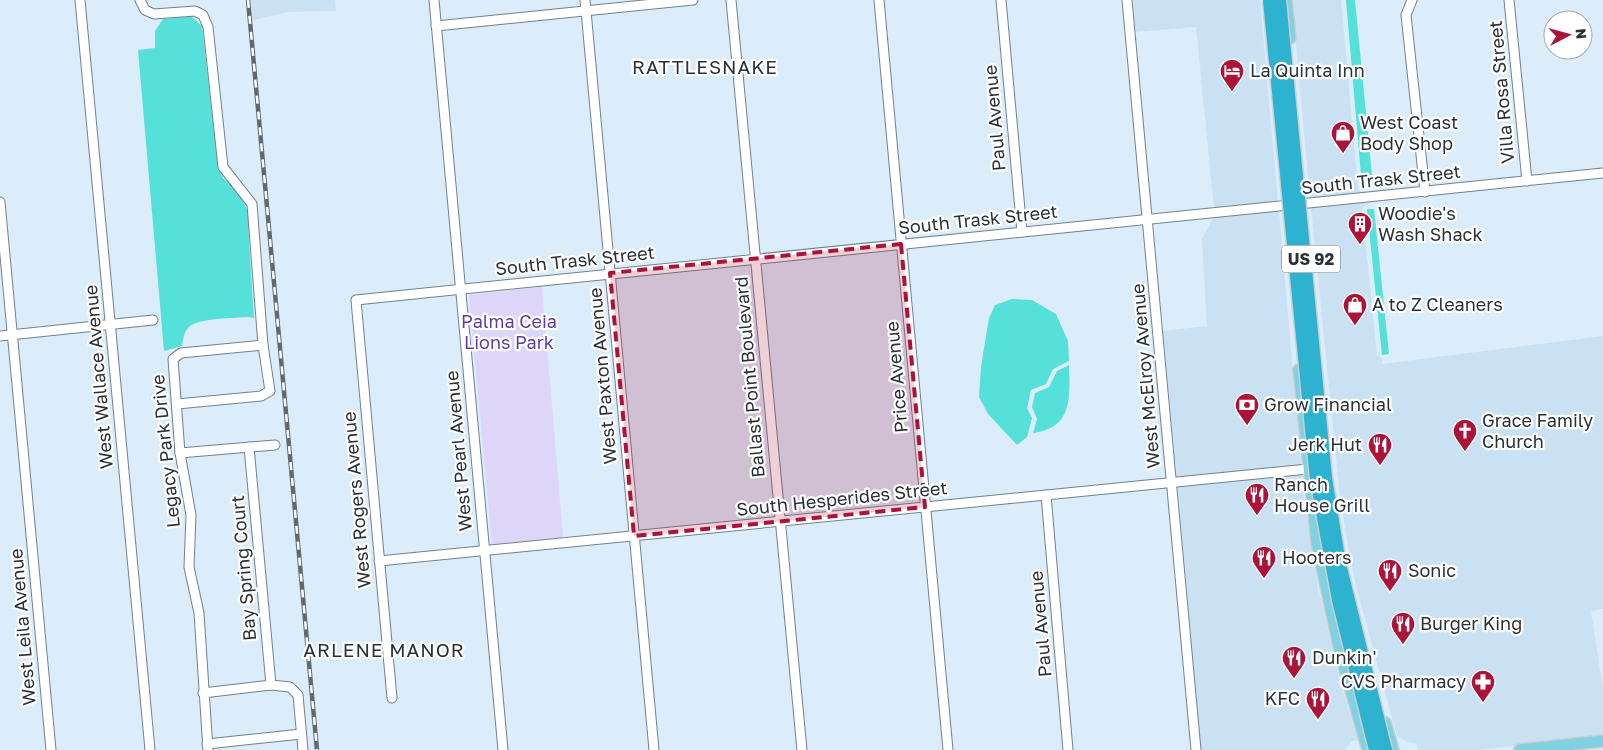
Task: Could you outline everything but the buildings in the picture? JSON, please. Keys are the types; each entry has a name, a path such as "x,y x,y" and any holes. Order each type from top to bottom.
{"highway":[{"path":"1269,0 1316,479 1338,600 1375,750"},
{"path":"1281,0 1326,478 1346,590 1386,750"}],"main road":[{"name":"US 92","path":"1265,0 1308,469 1316,530 1340,651 1368,750"},
{"path":"1281,0 1286,49 1292,63"},
{"name":"US 92","path":"1286,0 1329,460 1336,514 1347,576 1360,630 1393,750"},
{"path":"1272,75 1280,93 1287,179 1291,194 1306,203"},
{"path":"1284,206 1296,210 1303,222 1310,302 1315,310"},
{"path":"1299,367 1311,402 1321,497 1325,507 1336,514"},
{"path":"1316,530 1325,552 1347,651 1372,734 1381,750"},
{"path":"1520,750 1603,741"}],"street":[{"name":"West Wallace Avenue","path":"80,0 150,750"},
{"path":"140,0 144,10 154,14 195,11 202,15 208,27 224,167 252,204 263,344 270,391 261,396 177,404"},
{"name":"West Pearl Avenue","path":"434,0 503,750"},
{"name":"West Paxton Avenue","path":"584,0 654,750"},
{"path":"436,26 693,0"},
{"name":"Ballast Point Boulevard","path":"731,0 802,750"},
{"name":"Price Avenue","path":"878,0 948,750"},
{"name":"Paul Avenue","path":"1001,0 1022,232"},
{"name":"West McElroy Avenue","path":"1127,0 1196,750"},
{"path":"1411,0 1406,15 1425,192"},
{"name":"Villa Rosa Street","path":"1509,0 1527,181"},
{"name":"South Trask Street","path":"356,300 1603,173"},
{"name":"West Leila Avenue","path":"0,202 51,750"},
{"name":"West Rogers Avenue","path":"356,300 392,698"},
{"path":"0,336 153,320"},
{"name":"Legacy Park Drive","path":"208,747 199,614 189,567 192,515 180,453 173,360 181,353 263,344"},
{"path":"180,453 275,445"},
{"name":"Bay Spring Court","path":"249,447 271,685"},
{"name":"South Hesperides Street","path":"379,561 1308,469"},
{"name":"Paul Avenue","path":"1046,495 1068,750"},
{"path":"203,693 271,685 290,687 298,695 303,750"},
{"path":"208,747 302,734"}],"highlighted area":[{"path":"901,244 925,507 634,536 610,273"}],"shaded area":[{"path":"246,0 335,0 336,11 288,12 249,21"},
{"path":"1133,0 1260,0 1278,202 1214,208 1196,27 1136,32"},
{"path":"1292,0 1341,0 1358,188 1360,191 1367,191 1367,193 1310,198"},
{"path":"1346,0 1355,0 1373,186 1362,187"},
{"path":"191,16 202,26 218,167 223,178 239,193 248,212 254,318 217,319 193,324 186,331 182,346 164,351 138,50 155,48 155,31 163,19"},
{"path":"1368,202 1368,205 1364,206 1362,210 1377,355 1382,359 1382,364 1603,336 1603,609 1591,611 1603,689 1603,736 1478,750 1418,750 1416,743 1408,742 1397,736 1356,586 1347,541 1339,487 1311,207"},
{"path":"1367,209 1374,209 1389,354 1382,355"},
{"path":"1279,211 1301,465 1177,477 1163,331 1207,326 1202,239 1213,218"},
{"path":"1012,299 1032,300 1056,314 1068,341 1069,361 1053,369 1046,384 1031,390 1027,408 1032,418 1027,437 1017,445 988,414 979,397 981,367 989,318 995,305"},
{"path":"1069,365 1069,399 1062,418 1056,425 1033,433 1037,419 1032,407 1035,393 1049,387 1057,371"},
{"path":"1302,474 1304,503 1318,587 1341,686 1358,740 1352,741 1345,750 1201,750 1178,486"}],"green space":[{"name":"Palma Ceia Lions Park","path":"542,287 563,538 492,545 469,295"}],"railway":[{"path":"248,0 317,750"}],"place":[{"name":"La Quinta Inn","path":"1232,92"},
{"name":"West Coast Body Shop","path":"1343,154"},
{"name":"Woodie's Wash Shack","path":"1360,245"},
{"name":"A to Z Cleaners","path":"1355,326"},
{"name":"Grow Financial","path":"1247,426"},
{"name":"Grace Family Church","path":"1465,452"},
{"name":"Jerk Hut","path":"1380,466"},
{"name":"Ranch House Grill","path":"1257,516"},
{"name":"Hooters","path":"1264,579"},
{"name":"Sonic","path":"1390,592"},
{"name":"Burger King","path":"1403,645"},
{"name":"Dunkin'","path":"1294,679"},
{"name":"CVS Pharmacy","path":"1483,703"},
{"name":"KFC","path":"1318,720"}],"district":[{"name":"RATTLESNAKE","path":"705,67"},
{"name":"ARLENE MANOR","path":"384,650"}]}
